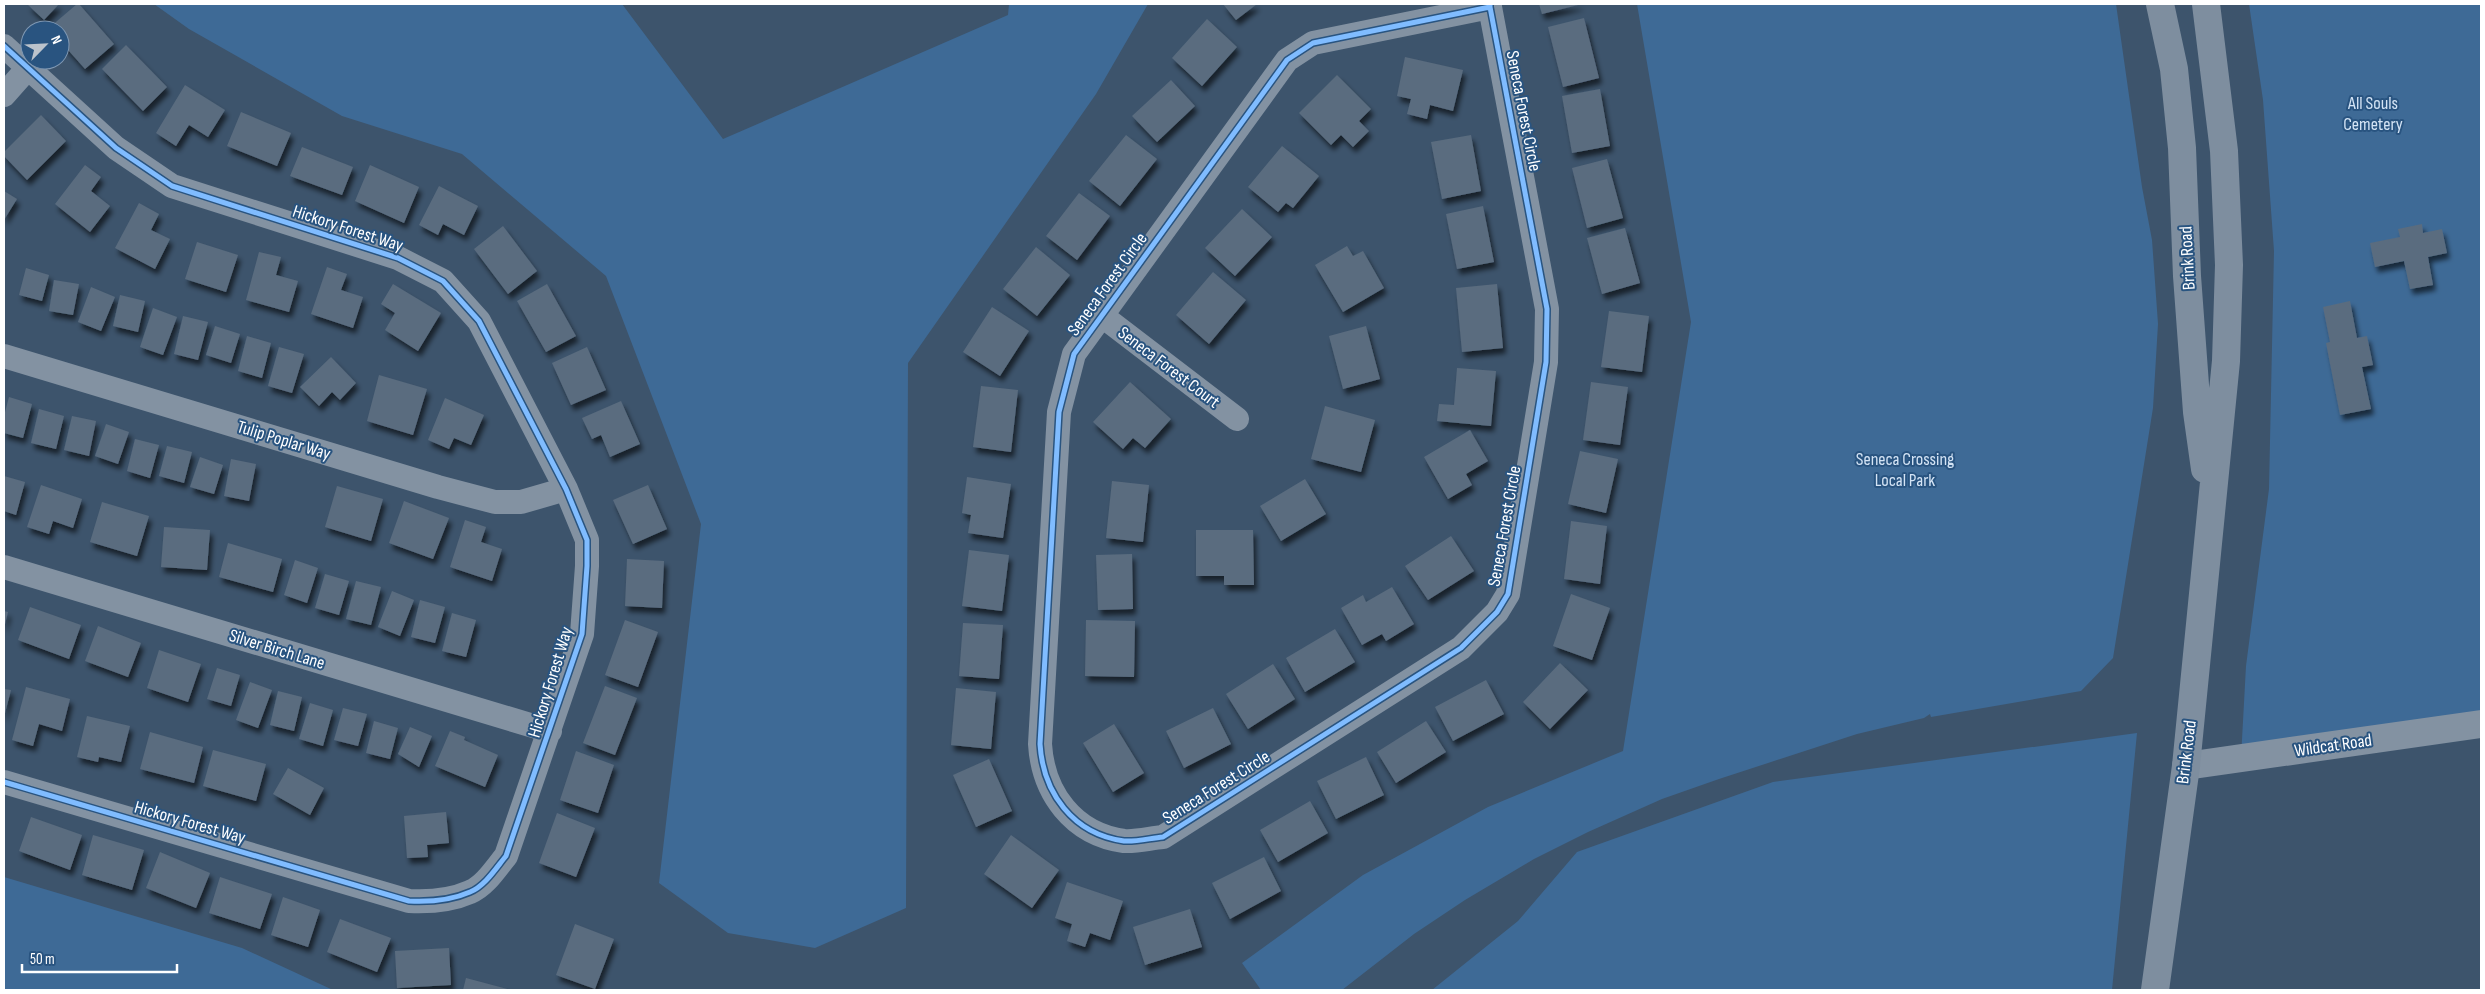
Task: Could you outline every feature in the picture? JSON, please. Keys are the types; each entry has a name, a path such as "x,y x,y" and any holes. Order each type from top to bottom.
{"main road":[{"name":"Brink Road","path":"2160,4 2174,69 2181,140 2187,276 2197,412 2211,512"},
{"name":"Brink Road","path":"2155,990 2160,937 2186,766 2226,361 2228,264 2224,151 2206,4"}],"street":[{"name":"Seneca Forest Circle","path":"1490,5 1547,310 1546,362 1508,594 1497,612 1461,648 1163,837 1125,841 1086,829 1057,802 1041,763 1040,744 1059,412 1074,354 1287,60 1313,43 1490,5"},
{"name":"Hickory Forest Way","path":"4,46 20,62"},
{"path":"4,96 26,70"},
{"name":"Hickory Forest Way","path":"4,782 409,901 429,902 471,892 489,877 506,856 582,634 587,566 587,540 566,489 479,320 443,281 398,258 172,186 116,148 28,70"},
{"name":"Seneca Forest Court","path":"1101,315 1237,419"},
{"name":"Tulip Poplar Way","path":"4,356 438,487 495,502 521,502 566,489"},
{"name":"Silver Birch Lane","path":"4,567 550,731"},
{"name":"Wildcat Road","path":"2186,766 2481,724"}],"green space":[{"path":"154,4 622,4 723,139 1008,15 1009,4 1148,4 1096,94 908,363 906,908 815,948 728,933 659,883 701,524 606,276 462,154 342,116 189,29"},
{"name":"Seneca Crossing Local Park","path":"1637,4 2116,4 2142,187 2152,240 2158,324 2153,408 2113,658 2081,691 1931,717 1930,714 1924,718 1857,734 1662,799 1588,832 1534,859 1465,900 1414,934 1342,990 1261,990 1242,963 1363,875 1488,807 1623,751 1691,322"},
{"name":"All Souls Cemetery","path":"2249,4 2481,4 2481,724 2241,758 2246,666 2269,489 2274,251 2263,100"},
{"path":"2137,733 2112,990 1432,990 1518,921 1577,852 1773,782"},
{"path":"4,877 242,948 333,990 4,990"}],"building":[{"path":"27,4 59,4 44,20"},
{"path":"79,4 114,44 85,69 70,52 70,20 58,20"},
{"path":"1223,4 1257,4 1236,20"},
{"path":"1539,4 1582,4 1542,14"},
{"path":"1584,18 1599,78 1563,87 1548,27"},
{"path":"1207,19 1237,47 1202,86 1172,58"},
{"path":"126,45 167,87 143,111 102,69"},
{"path":"1405,57 1463,70 1453,111 1430,105 1427,119 1407,114 1411,99 1397,96"},
{"path":"1337,75 1371,109 1359,121 1369,131 1353,147 1341,135 1331,145 1299,113"},
{"path":"1171,80 1195,106 1157,142 1132,116"},
{"path":"185,85 225,110 208,137 189,125 176,146 156,133"},
{"path":"1600,89 1610,146 1572,153 1562,96"},
{"path":"241,112 291,133 277,166 227,146"},
{"path":"41,115 66,141 27,180 4,156 4,152"},
{"path":"1126,135 1157,159 1120,206 1089,181"},
{"path":"1471,135 1481,191 1442,199 1431,142"},
{"path":"1282,146 1319,176 1293,208 1286,203 1278,212 1248,187"},
{"path":"302,147 353,167 342,195 290,176"},
{"path":"1607,159 1623,218 1587,228 1572,168"},
{"path":"85,165 101,177 91,191 110,206 90,232 55,204"},
{"path":"370,165 419,187 404,223 355,201"},
{"path":"439,186 478,206 464,235 443,224 438,235 419,225"},
{"path":"4,191 17,199 4,220"},
{"path":"1079,193 1110,216 1077,260 1046,236"},
{"path":"139,203 159,214 151,230 170,239 155,269 115,248"},
{"path":"1483,206 1494,262 1457,269 1446,214"},
{"path":"1242,209 1272,237 1235,276 1205,248"},
{"path":"2422,224 2423,233 2442,229 2447,253 2428,257 2433,285 2410,289 2404,261 2375,267 2370,243 2400,237 2398,229"},
{"path":"503,226 537,271 508,294 474,249"},
{"path":"1625,228 1640,283 1602,294 1587,238"},
{"path":"197,242 238,255 226,292 185,279"},
{"path":"1347,246 1353,256 1363,251 1384,288 1343,312 1315,265"},
{"path":"1036,247 1070,275 1037,316 1003,289"},
{"path":"259,252 281,257 276,275 298,281 289,312 246,300"},
{"path":"327,267 347,274 341,290 363,297 353,328 311,314"},
{"path":"26,268 49,275 42,301 19,295"},
{"path":"1213,272 1246,300 1209,344 1176,315"},
{"path":"54,280 79,284 73,315 49,311"},
{"path":"393,284 441,313 418,351 385,330 395,313 381,304"},
{"path":"547,284 576,336 546,352 517,301"},
{"path":"1497,284 1503,348 1462,352 1456,288"},
{"path":"91,287 115,297 101,331 78,322"},
{"path":"120,295 145,301 138,332 113,326"},
{"path":"2350,301 2357,338 2367,336 2373,365 2362,367 2371,409 2340,415 2326,343 2330,342 2323,307"},
{"path":"992,307 1029,331 1000,376 963,352"},
{"path":"153,308 177,317 163,355 140,347"},
{"path":"1609,311 1649,316 1642,372 1601,367"},
{"path":"183,316 208,322 198,360 174,354"},
{"path":"215,326 240,334 231,363 206,355"},
{"path":"1366,326 1380,379 1343,389 1329,336"},
{"path":"247,336 271,343 262,378 238,371"},
{"path":"279,347 304,354 292,393 268,386"},
{"path":"587,347 606,390 571,405 552,363"},
{"path":"331,357 356,383 340,400 332,392 319,406 300,387"},
{"path":"1457,368 1496,371 1491,426 1437,421 1439,404 1454,405"},
{"path":"379,375 427,389 413,435 367,421"},
{"path":"1130,382 1171,419 1145,448 1133,438 1123,449 1093,422"},
{"path":"1591,382 1628,387 1620,445 1583,440"},
{"path":"981,386 1018,390 1011,452 973,447"},
{"path":"9,397 32,404 23,438 4,433 4,416"},
{"path":"445,398 484,415 471,445 454,438 449,449 428,440"},
{"path":"621,401 640,444 610,457 601,435 592,439 582,418"},
{"path":"1325,406 1375,420 1361,472 1311,459"},
{"path":"39,409 64,416 56,449 31,443"},
{"path":"72,416 96,421 89,456 64,450"},
{"path":"106,424 129,432 118,464 95,456"},
{"path":"1470,430 1488,461 1466,474 1472,485 1448,499 1424,457"},
{"path":"135,439 159,445 150,478 127,471"},
{"path":"167,446 192,452 184,483 159,476"},
{"path":"1580,451 1618,459 1606,513 1568,504"},
{"path":"200,457 223,465 214,494 190,487"},
{"path":"231,459 256,464 249,501 224,496"},
{"path":"4,476 25,482 16,515 4,511"},
{"path":"967,477 1011,484 1003,538 968,533 971,515 962,513"},
{"path":"1305,479 1326,514 1281,541 1260,506"},
{"path":"1112,481 1149,485 1143,542 1106,538"},
{"path":"41,485 82,499 73,528 53,521 49,534 27,527"},
{"path":"648,485 667,529 633,544 613,500"},
{"path":"337,486 383,499 371,541 325,527"},
{"path":"404,501 449,518 433,559 389,543"},
{"path":"102,502 149,516 137,556 90,542"},
{"path":"465,520 486,527 481,542 502,549 492,581 450,567"},
{"path":"1571,521 1607,526 1600,584 1564,579"},
{"path":"164,527 210,530 207,570 161,567"},
{"path":"1196,530 1253,530 1254,585 1224,585 1224,576 1196,576"},
{"path":"1451,536 1474,571 1428,600 1405,566"},
{"path":"228,543 282,559 273,592 219,577"},
{"path":"969,550 1009,555 1002,611 962,606"},
{"path":"1132,554 1133,609 1098,610 1096,555"},
{"path":"627,559 664,561 662,608 625,606"},
{"path":"295,560 318,568 307,603 284,595"},
{"path":"325,574 349,581 339,615 315,608"},
{"path":"356,581 381,587 371,625 346,619"},
{"path":"1392,587 1414,624 1386,641 1382,634 1362,645 1341,608 1363,595 1366,602"},
{"path":"392,591 414,600 400,636 378,627"},
{"path":"1571,594 1610,608 1592,660 1553,646"},
{"path":"420,600 445,607 435,643 411,637"},
{"path":"30,607 81,625 69,659 18,640"},
{"path":"4,611 8,612 4,628"},
{"path":"452,613 476,620 466,657 442,651"},
{"path":"625,620 658,632 638,687 605,675"},
{"path":"1086,620 1135,621 1134,677 1085,676"},
{"path":"963,623 1003,625 999,679 959,676"},
{"path":"98,626 141,643 128,677 85,661"},
{"path":"1335,629 1355,662 1305,692 1286,658"},
{"path":"159,650 201,664 188,702 147,688"},
{"path":"1560,663 1588,690 1550,729 1523,702"},
{"path":"1273,664 1295,699 1248,729 1226,694"},
{"path":"217,668 240,675 231,706 207,699"},
{"path":"1486,680 1504,714 1453,741 1435,707"},
{"path":"250,682 272,690 258,728 236,720"},
{"path":"605,686 637,698 615,755 583,743"},
{"path":"26,687 70,699 62,731 39,724 33,746 12,740"},
{"path":"956,688 996,692 991,749 951,745"},
{"path":"4,689 11,690 4,717"},
{"path":"278,691 302,697 294,731 270,725"},
{"path":"310,703 333,710 323,746 299,739"},
{"path":"343,708 367,714 358,746 334,740"},
{"path":"1213,708 1231,744 1184,768 1166,731"},
{"path":"87,716 130,726 121,762 99,757 98,762 77,757"},
{"path":"374,721 398,728 390,759 366,753"},
{"path":"1426,721 1446,752 1396,783 1377,752"},
{"path":"1114,724 1144,773 1113,792 1083,743"},
{"path":"410,727 432,736 419,767 398,754"},
{"path":"450,731 465,737 464,740 498,755 485,787 435,766"},
{"path":"150,732 203,747 194,783 140,769"},
{"path":"213,750 266,764 256,801 203,786"},
{"path":"576,751 614,765 598,813 560,800"},
{"path":"1366,757 1384,795 1336,819 1317,781"},
{"path":"989,759 1012,811 976,827 953,775"},
{"path":"288,768 324,788 310,815 273,794"},
{"path":"1310,801 1328,833 1278,862 1260,830"},
{"path":"446,812 449,843 427,845 428,857 407,858 404,816"},
{"path":"557,813 595,828 576,877 539,863"},
{"path":"31,817 82,835 70,870 19,851"},
{"path":"93,835 144,850 132,890 82,875"},
{"path":"1011,835 1059,870 1032,908 984,874"},
{"path":"160,852 210,873 196,908 146,888"},
{"path":"1264,857 1281,891 1230,919 1212,883"},
{"path":"220,877 272,894 260,929 209,913"},
{"path":"1067,882 1123,901 1110,940 1090,933 1085,947 1067,941 1072,924 1055,918"},
{"path":"283,897 320,910 308,947 271,935"},
{"path":"1190,909 1202,947 1145,965 1133,927"},
{"path":"340,919 391,938 377,972 327,952"},
{"path":"575,924 614,939 595,989 556,975"},
{"path":"449,948 451,985 397,988 395,951"},
{"path":"466,978 511,990 463,990"}],"cycle path":[{"path":"1490,4 1547,309 1546,362 1508,594 1497,612 1461,648 1163,837 1124,841 1106,837 1090,830 1076,820 1054,794 1042,762 1040,744 1059,412 1074,354 1287,60 1313,43 1490,7"},
{"path":"4,46 116,148 172,186 398,258 443,281 479,321 566,489 587,540 582,634 506,856 485,881 470,892 440,900 409,901 4,782"}]}
